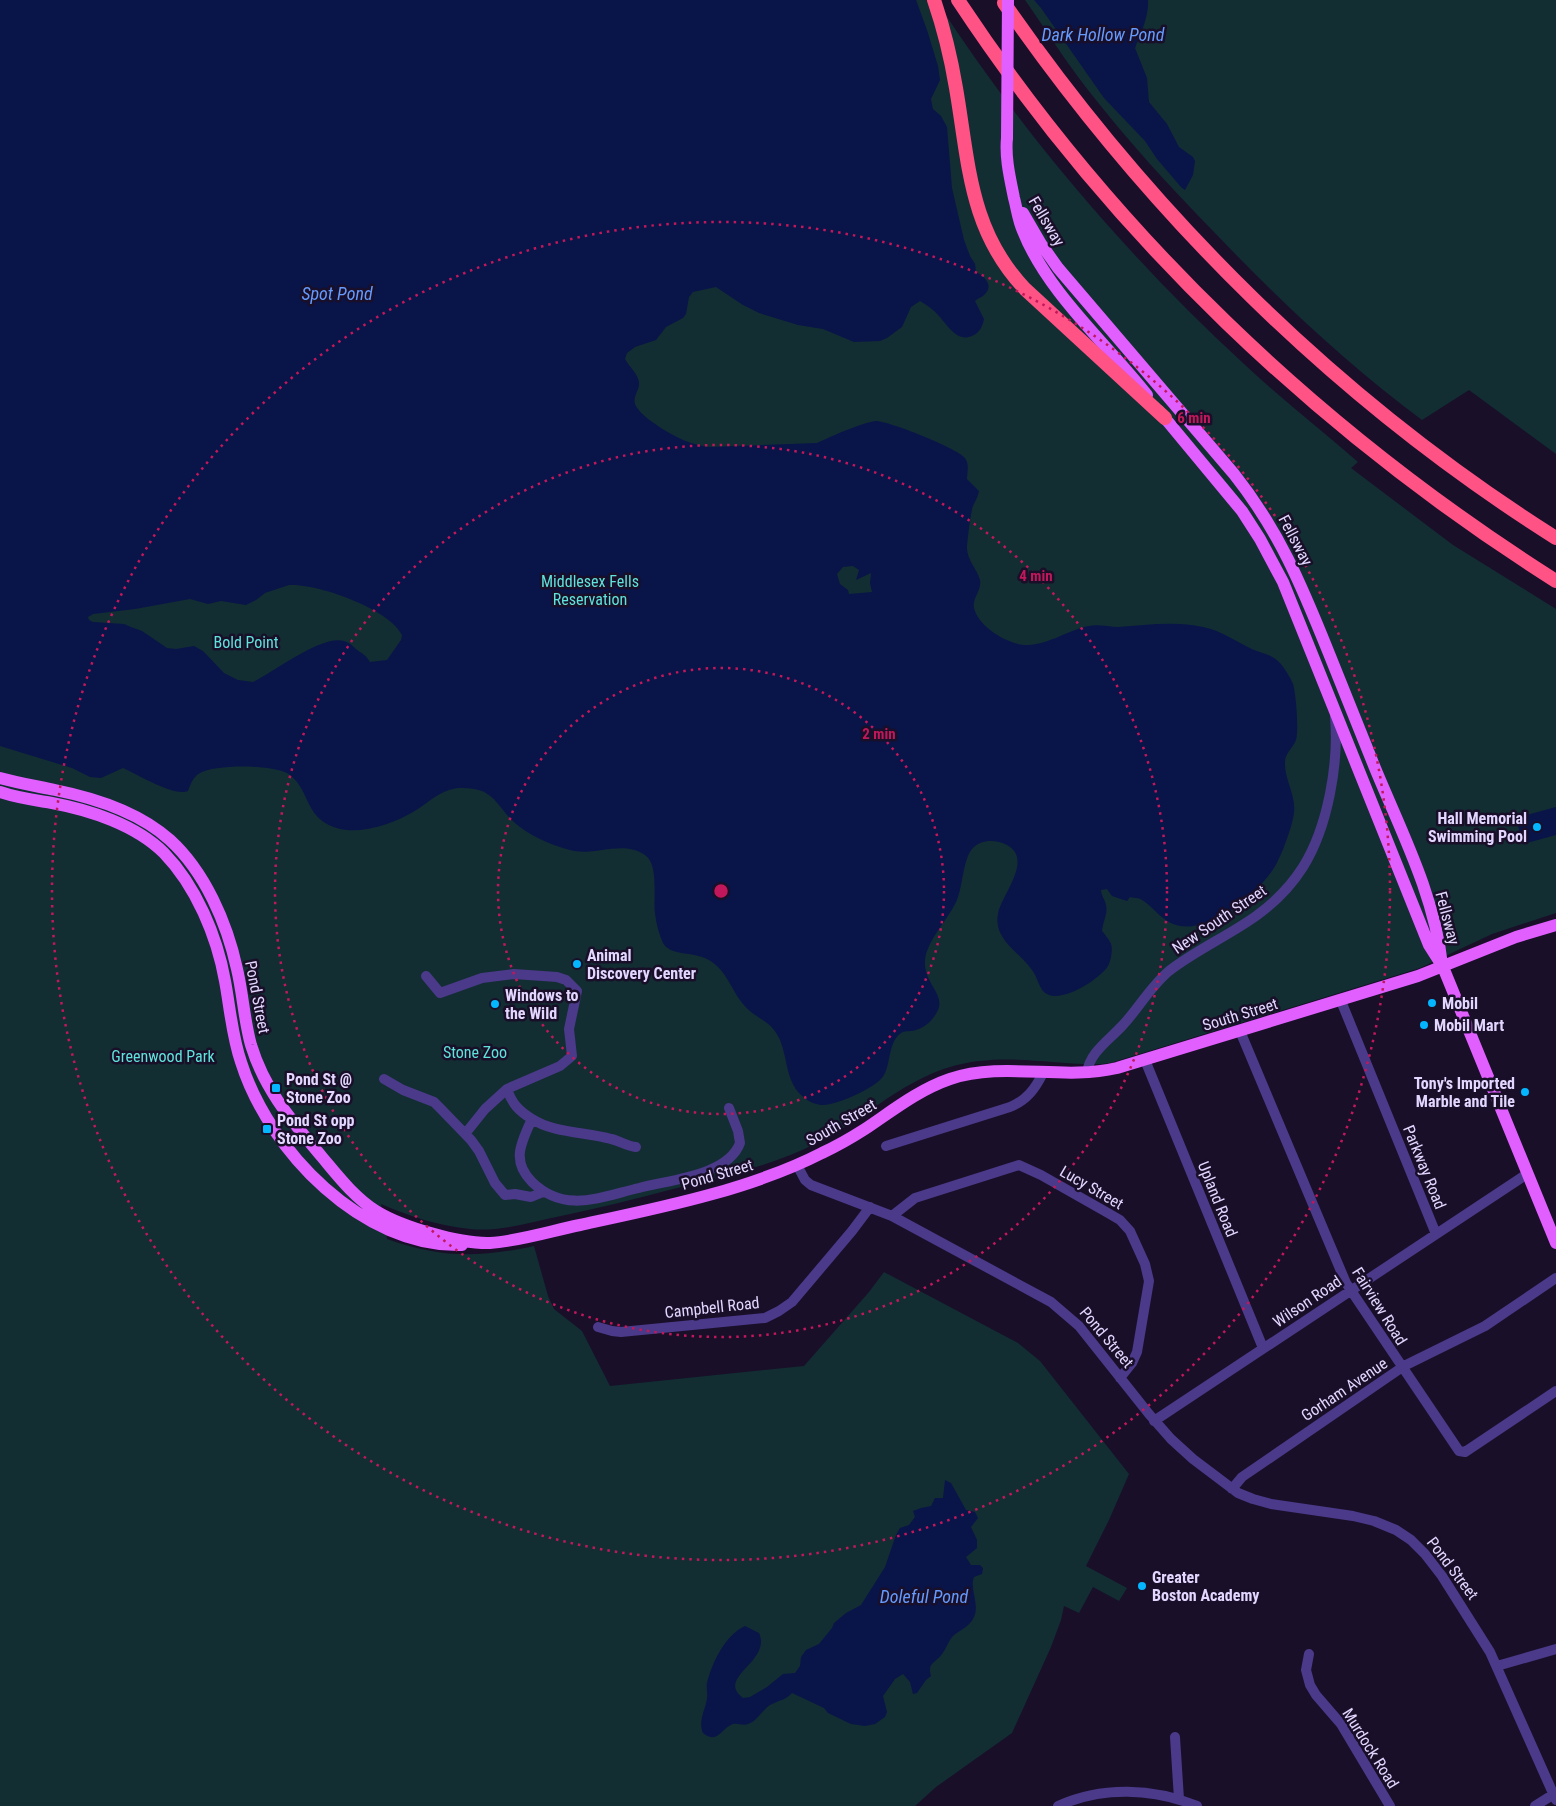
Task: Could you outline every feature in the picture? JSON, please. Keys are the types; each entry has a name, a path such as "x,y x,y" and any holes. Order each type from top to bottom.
{"highway":[{"path":"934,0 948,44 974,194 981,219 992,244 1012,275 1025,289 1165,418"},
{"path":"958,0 1031,103 1084,169 1146,240 1229,326 1310,400 1382,460 1471,525 1556,581"},
{"path":"1002,0 1056,76 1119,155 1234,280 1307,349 1384,415 1472,481 1556,538"}],"main road":[{"name":"Fellsway","path":"1008,0 1008,167 1022,230 1047,276 1233,498 1260,539 1283,582 1429,945 1443,967"},
{"name":"Fellsway","path":"1015,198 1041,244 1058,268 1234,474 1259,508 1281,544 1306,598 1418,872 1439,936 1443,967"},
{"name":"Pond Street","path":"0,778 72,793 112,806 149,824 172,842 197,872 223,925 236,966 251,1046 265,1081 284,1110 347,1186 377,1212 392,1220 421,1230 477,1242"},
{"name":"Pond Street","path":"0,792 71,808 101,817 133,831 164,853 185,881 208,924 223,970 240,1061 256,1102 280,1141 340,1202 365,1218 404,1234 436,1244 461,1245 513,1240 680,1202 797,1165"},
{"name":"South Street","path":"797,1165 838,1145 916,1095 946,1080 963,1075 987,1072 1087,1073 1113,1069 1341,1001 1443,967 1516,937 1556,925"},
{"path":"1443,967 1526,1174 1556,1243"}],"street":[{"name":"New South Street","path":"1087,1073 1092,1056 1125,1023 1158,982 1185,960 1256,916 1283,893 1299,873 1316,842 1328,799 1336,742 1334,708"},
{"path":"426,976 440,993 482,978 514,974 557,977 566,980 577,991 569,1029 572,1056 560,1066 507,1089 484,1108 465,1134"},
{"name":"Parkway Road","path":"1341,1001 1436,1234"},
{"name":"Fairview Road","path":"1240,1031 1350,1290 1462,1453 1556,1391"},
{"name":"Upland Road","path":"1145,1060 1263,1348"},
{"path":"886,1146 1010,1108 1025,1100 1043,1073"},
{"path":"384,1079 403,1090 434,1102 479,1151 495,1183 505,1195 515,1194 531,1197 544,1192"},
{"path":"507,1089 511,1100 519,1111 532,1119 550,1126 612,1139 628,1146 636,1147"},
{"path":"532,1119 521,1147 520,1162 524,1173 544,1192 557,1198 577,1201 704,1172 726,1160 739,1146 739,1135 729,1108"},
{"name":"Pond Street","path":"797,1165 805,1180 811,1185 892,1216 1051,1302 1079,1326 1154,1421 1189,1456 1232,1489 1245,1496 1266,1502 1374,1521 1388,1526 1405,1536 1425,1554 1476,1627 1497,1666 1555,1797"},
{"name":"Lucy Street","path":"892,1216 915,1198 1019,1165 1041,1175 1120,1220 1132,1234 1148,1273 1149,1281 1137,1352 1120,1378"},
{"name":"Wilson Road","path":"1154,1421 1526,1174"},
{"name":"Campbell Road","path":"598,1327 621,1332 764,1318 775,1314 792,1302 870,1207"},
{"name":"Gorham Avenue","path":"1232,1489 1242,1477 1402,1367 1488,1324 1556,1278"},
{"path":"1497,1666 1556,1649"},
{"name":"Murdock Road","path":"1309,1654 1306,1670 1310,1685 1316,1695 1341,1724 1390,1806"},
{"path":"1175,1737 1179,1799"},
{"path":"1058,1806 1090,1795 1115,1792 1151,1793 1179,1799 1197,1806"},
{"path":"1535,1806 1555,1797"}],"green space":[{"name":"Middlesex Fells Reservation","path":"0,0 936,0 1004,98 1040,145 1118,236 1200,322 1271,389 1358,462 1351,468 1453,545 1556,609 1556,913 1492,934 1420,968 1110,1063 1089,1064 1001,1060 975,1062 950,1067 914,1082 847,1126 813,1145 744,1171 631,1200 516,1226 481,1230 458,1228 436,1223 381,1204 387,1239 406,1245 442,1253 460,1254 495,1253 534,1246 548,1296 554,1309 582,1331 610,1386 804,1366 869,1292 884,1272 1018,1343 1040,1361 1129,1474 1086,1566 1127,1588 1119,1601 1093,1587 1079,1613 1064,1606 1051,1647 1012,1733 936,1787 915,1806 0,1806"},
{"path":"1025,0 1556,0 1556,454 1469,390 1422,420 1340,354 1263,282 1149,163 1080,79"}],"water":[{"name":"Spot Pond","path":"0,0 916,0 938,66 940,80 931,99 933,109 941,116 947,127 952,188 964,240 975,264 976,272 985,278 989,287 983,296 975,301 984,319 980,330 968,337 958,336 935,312 920,301 911,307 902,327 887,338 880,341 854,342 823,329 798,325 759,313 716,287 693,292 689,297 686,314 683,318 666,327 656,340 635,347 627,353 625,359 639,381 635,399 638,410 671,434 688,442 710,447 817,443 854,427 875,421 906,430 948,447 966,459 968,465 967,479 979,491 972,509 967,552 980,580 974,608 977,615 988,628 1004,639 1028,645 1044,642 1093,625 1118,627 1172,624 1209,628 1272,657 1280,663 1293,684 1297,721 1296,740 1286,756 1285,762 1286,775 1294,806 1291,825 1274,868 1246,899 1220,917 1207,923 1180,926 1164,919 1141,899 1130,897 1127,901 1112,896 1107,889 1101,890 1106,908 1102,931 1112,946 1108,966 1096,978 1077,990 1058,996 1049,995 1043,991 1027,963 1003,938 998,923 1000,906 1017,868 1017,859 1014,851 1007,845 998,842 988,841 979,843 969,854 957,900 930,945 925,960 927,975 939,998 938,1010 923,1027 914,1031 903,1032 897,1037 884,1075 874,1085 838,1102 823,1105 809,1101 796,1089 789,1074 783,1048 776,1033 743,1004 717,966 710,960 702,957 673,951 663,943 655,917 654,873 652,866 645,855 636,850 617,848 579,852 556,846 521,828 493,798 472,788 446,791 413,812 387,824 368,829 349,830 328,825 320,819 309,805 297,782 283,771 245,766 208,770 196,776 188,791 182,792 165,788 123,768 101,778 90,777 72,768 0,746","holes":["853,566 859,570 856,580 871,573 870,583 872,592 849,594 848,590 840,584 837,574 843,567","289,585 317,588 368,607 395,625 402,635 401,640 387,660 370,662 365,655 344,641 335,640 324,643 298,655 253,682 238,680 224,673 203,651 194,646 176,649 167,648 142,631 124,624 93,622 88,617 93,614 190,599 208,604 221,601 246,605 265,593"]},
{"name":"Dark Hollow Pond","path":"1034,0 1148,0 1146,18 1135,48 1147,78 1149,102 1167,124 1179,147 1193,157 1195,161 1193,175 1185,190 1157,159 1145,141 1104,98"},
{"name":"Hall Memorial Swimming Pool","path":"1556,807 1556,835 1523,844 1516,818"},
{"name":"Doleful Pond","path":"945,1480 951,1483 966,1510 975,1512 978,1518 971,1527 977,1540 977,1548 966,1557 971,1565 980,1565 983,1568 982,1574 974,1577 973,1582 976,1608 973,1619 952,1637 942,1654 931,1666 931,1676 917,1693 913,1694 910,1682 903,1674 895,1679 883,1696 887,1712 885,1717 875,1724 865,1726 851,1724 828,1713 824,1708 792,1693 785,1699 769,1706 752,1722 746,1725 733,1724 719,1735 712,1737 703,1733 702,1720 707,1699 709,1675 720,1650 731,1636 745,1626 759,1633 761,1643 758,1652 739,1676 736,1683 736,1690 743,1698 750,1697 767,1687 783,1674 795,1673 806,1650 819,1644 834,1623 846,1613 861,1605 885,1567 900,1528 909,1525 915,1517 913,1511 931,1506 935,1498 943,1498"}],"place":[{"name":"Hall Memorial Swimming Pool","path":"1537,827"},
{"name":"Animal Discovery Center","path":"577,964"},
{"name":"Mobil","path":"1432,1003"},
{"name":"Windows to the Wild","path":"495,1004"},
{"name":"Mobil Mart","path":"1424,1025"},
{"name":"Pond St @ Stone Zoo","path":"276,1088"},
{"name":"Tony's Imported Marble and Tile","path":"1525,1092"},
{"name":"Pond St opp Stone Zoo","path":"267,1129"},
{"name":"Greater Boston Academy","path":"1142,1586"}],"park label":[{"name":"Bold Point","path":"246,642"},
{"name":"Stone Zoo","path":"475,1052"},
{"name":"Greenwood Park","path":"163,1056"}]}
